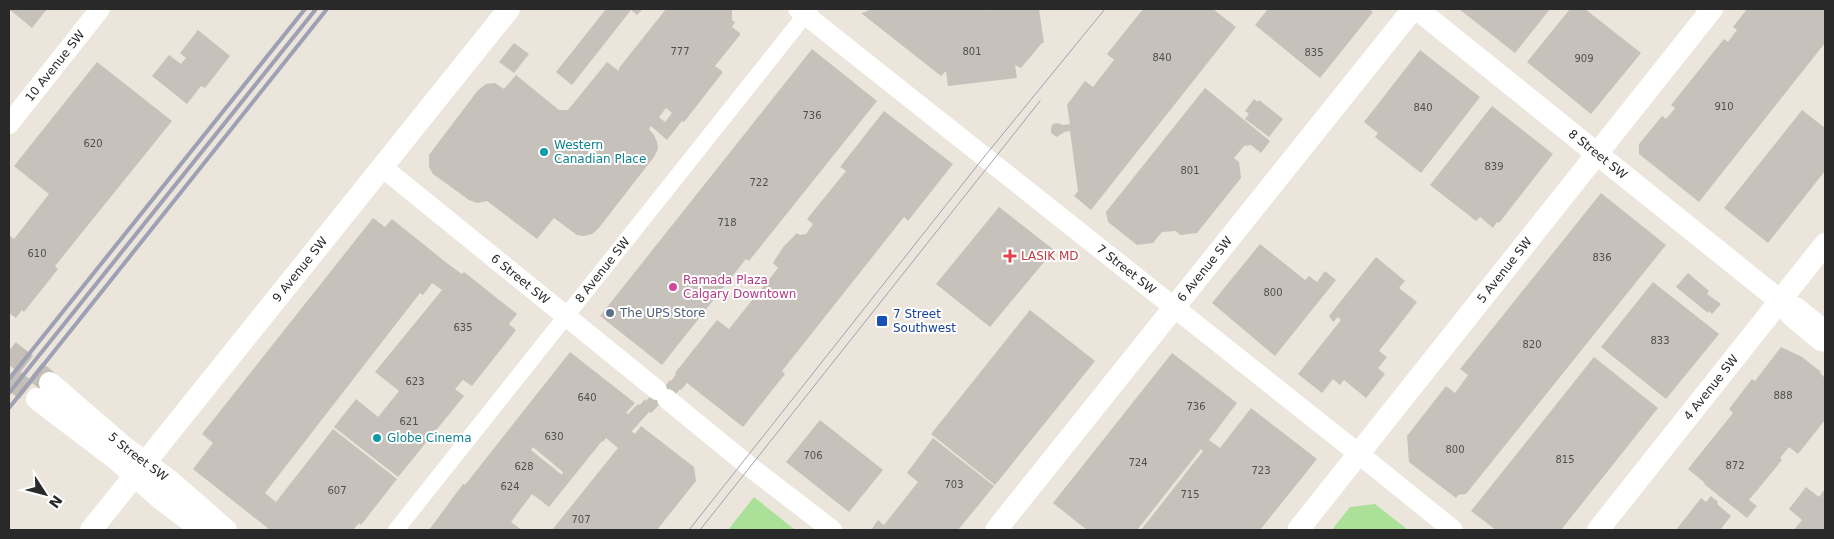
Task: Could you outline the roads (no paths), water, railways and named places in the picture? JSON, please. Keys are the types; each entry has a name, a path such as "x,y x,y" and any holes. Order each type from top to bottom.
{"main road":[{"name":"9 Avenue SW","path":"91,530 509,9"},
{"name":"8 Street SW","path":"1415,9 1780,300"},
{"name":"6 Avenue SW","path":"996,530 1415,9"},
{"name":"5 Avenue SW","path":"1298,530 1712,9"},
{"name":"4 Avenue SW","path":"1598,530 1825,244"},
{"name":"5 Street SW","path":"44,391 116,459 170,481 226,530"},
{"name":"5 Street SW","path":"140,469 161,499 202,530"}],"street":[{"name":"10 Avenue SW","path":"9,124 100,9"},
{"name":"7 Street SW","path":"804,11 1453,530"},
{"name":"8 Avenue SW","path":"396,530 804,11"},
{"name":"6 Street SW","path":"382,167 750,467 832,530"},
{"name":"8 Street SW","path":"1780,300 1798,306 1825,328"},
{"name":"8 Street SW","path":"1780,300 1790,318 1820,343 1825,344"}],"tunnel":[{"path":"9,351 50,383"},
{"path":"9,377 37,399"}],"tram line":[{"path":"689,530 984,157 1105,9"},
{"path":"700,530 1040,101"}],"railway":[{"path":"9,379 305,9"},
{"path":"9,393 316,9"},
{"path":"9,408 327,9"}],"place":[{"name":"Western Canadian Place","path":"544,152"},
{"name":"LASIK MD","path":"1010,256"},
{"name":"Ramada Plaza Calgary Downtown","path":"673,287"},
{"name":"The UPS Store","path":"610,313"},
{"name":"7 Street Southwest","path":"882,321"},
{"name":"Globe Cinema","path":"377,438"}]}
